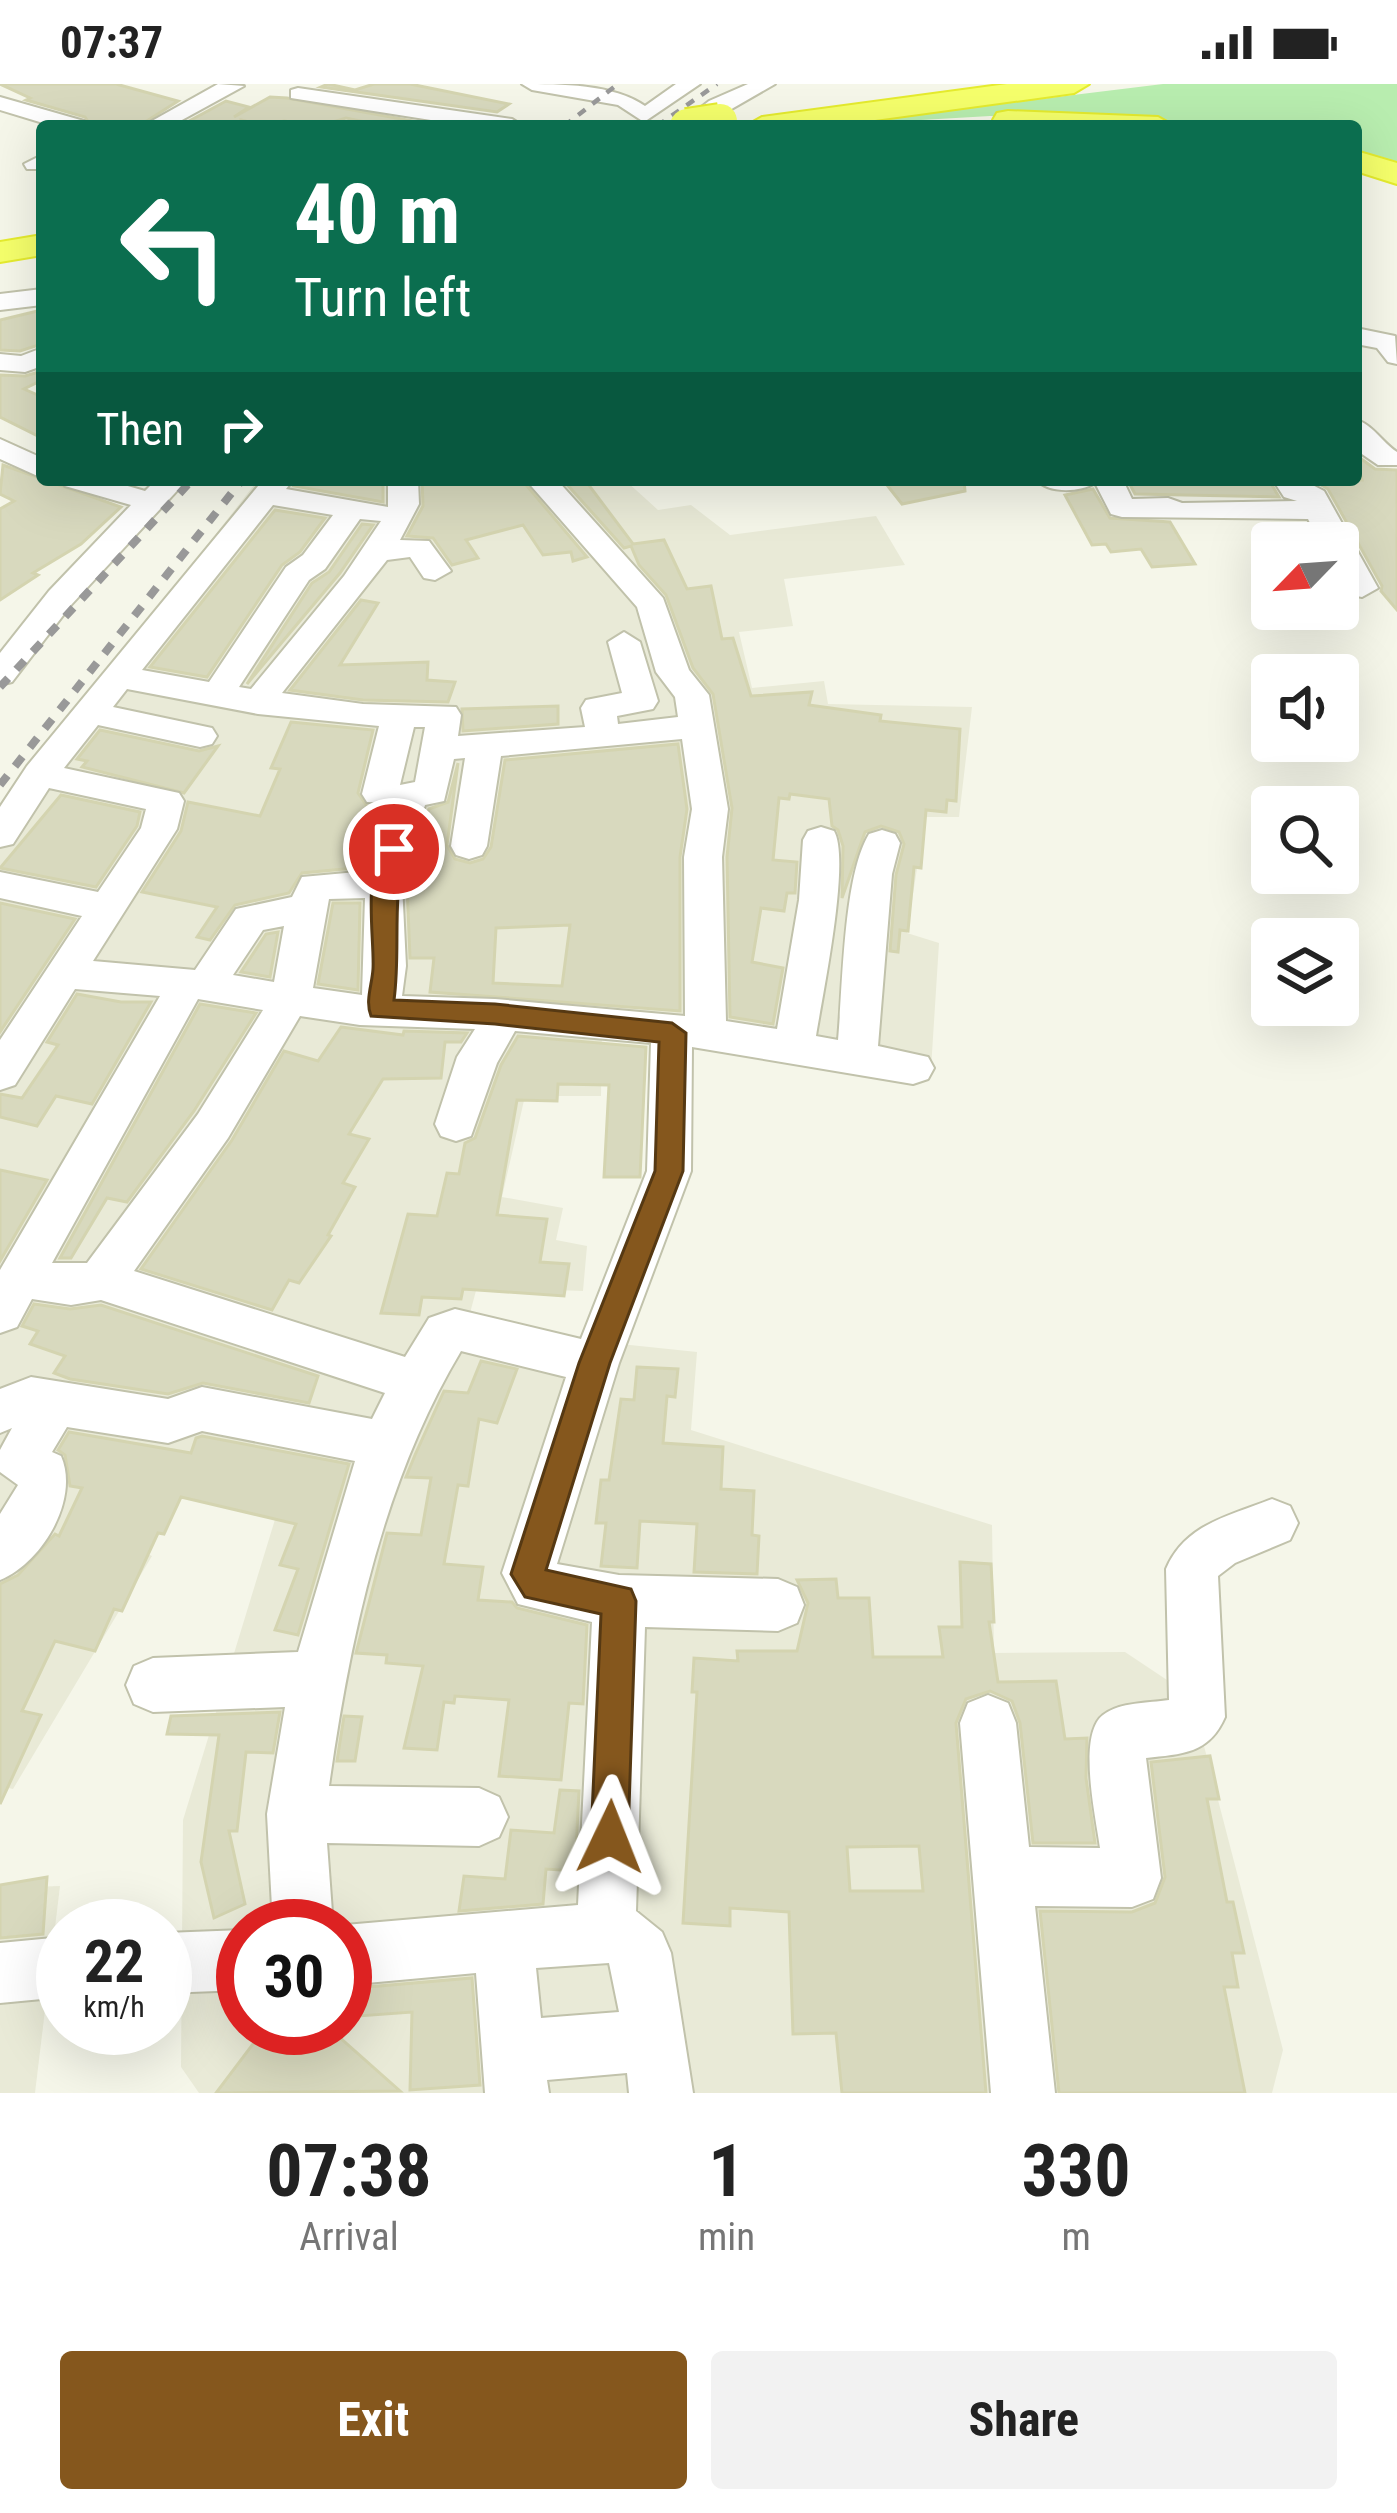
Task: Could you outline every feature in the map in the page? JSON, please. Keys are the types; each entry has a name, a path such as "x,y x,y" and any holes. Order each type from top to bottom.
{"highway":[{"path":"728,120 993,84"},
{"path":"807,120 1074,84"},
{"path":"1362,163 1397,174"},
{"path":"0,240 36,234"},
{"path":"0,252 36,246"}],"street":[{"path":"0,100 28,84"},
{"path":"166,120 234,86 228,84"},
{"path":"323,108 360,84"},
{"path":"373,114 406,84"},
{"path":"532,84 625,100 638,120"},
{"path":"640,120 690,84"},
{"path":"702,120 717,106 765,84"},
{"path":"532,120 570,87"},
{"path":"298,94 323,108 442,120"},
{"path":"0,100 58,120"},
{"path":"1362,336 1386,342 1397,356"},
{"path":"0,362 25,364 36,359"},
{"path":"1362,436 1388,459"},
{"path":"0,448 36,466"},
{"path":"0,675 61,598 166,486"},
{"path":"232,713 373,553 405,505 403,486"},
{"path":"547,486 652,605 673,672 692,695 710,809 689,1033 669,1171 595,1363 528,1574 537,1586 619,1601 778,1605"},
{"path":"1111,486 1122,508 1314,510"},
{"path":"1254,486 1264,510"},
{"path":"1291,486 1314,497 1314,510 1339,543 1362,588"},
{"path":"0,835 40,774 272,488 396,516"},
{"path":"0,644 146,489"},
{"path":"232,713 297,574 314,562 352,509"},
{"path":"373,553 418,547 435,571"},
{"path":"624,642 646,715"},
{"path":"118,677 232,713"},
{"path":"90,713 444,715 431,793 410,794 383,884 386,966 380,1010"},
{"path":"440,748 604,737 646,715 700,725"},
{"path":"380,794 399,717"},
{"path":"470,846 485,745"},
{"path":"0,1074 159,829 166,801 40,774"},
{"path":"794,1048 818,900 821,840"},
{"path":"857,1057 873,874 882,843"},
{"path":"101,1280 213,1126 291,997 312,888 383,884"},
{"path":"0,885 107,908"},
{"path":"307,908 250,919 197,984 14,1274 71,1285 101,1280 416,1382"},
{"path":"68,974 197,984 380,1010 495,1014 689,1033 914,1067"},
{"path":"456,1124 478,1057 495,1036 495,1014"},
{"path":"301,1899 296,1814 317,1679 385,1444 416,1382 446,1333 455,1329 595,1363"},
{"path":"0,1411 31,1399 168,1421 202,1409 385,1444"},
{"path":"0,1555 43,1498 43,1472 20,1462 54,1403"},
{"path":"1006,1876 1132,1878 1117,1741 1124,1733 1187,1726 1197,1717 1192,1570 1198,1558 1221,1543 1272,1523"},
{"path":"606,1932 619,1601"},
{"path":"153,1685 317,1679"},
{"path":"988,1723 1023,2093"},
{"path":"296,1814 479,1817"},
{"path":"372,1953 606,1932 626,1937 641,1953 656,2067 515,2072 504,1944"},
{"path":"0,1973 36,1970"}],"shaded area":[{"path":"253,486 632,486 658,510 691,505 730,535 876,516 905,565 784,579 793,626 739,632 752,688 824,681 828,704 972,707 959,817 925,817 907,933 939,943 931,1069 602,1029 601,1096 525,1096 502,1197 563,1208 556,1240 587,1246 583,1291 477,1287 466,1328 697,1352 691,1430 992,1525 994,1653 1125,1652 1191,1696 1283,2050 1272,2093 199,2093 181,2067 181,2055 192,2055 192,1899 182,1899 183,1820 277,1513 162,1487 126,1545 152,1556 13,1789 0,1786 0,810"},
{"path":"60,1886 58,1899 36,1899 40,2055 35,2093 0,2093 0,1888"}],"green space":[{"path":"1163,84 1397,84 1397,169 1362,158 1362,120 990,116 867,120"}],"building":[{"path":"0,84 116,84 178,101 148,120 87,120 26,100 30,98"},
{"path":"328,84 355,90 374,84 410,84 509,104 497,112 321,87"},
{"path":"270,97 407,120 191,120 226,101 249,107 234,117"},
{"path":"36,311 36,346 0,350 0,320"},
{"path":"36,373 36,383 24,389 36,394 36,435 0,417 0,375"},
{"path":"1362,459 1375,469 1397,470 1397,610 1381,591 1359,545 1359,522 1346,522 1323,486 1362,486"},
{"path":"3,465 36,477 36,486 62,486 121,507 81,544 0,600 0,509 14,501 0,494"},
{"path":"294,486 383,486 383,502"},
{"path":"422,486 527,486 587,557 573,561 571,552 543,555 523,525 466,540 478,558 452,565 433,538 407,536 423,506"},
{"path":"568,486 590,486 633,544 664,540 687,589 711,586 722,639 733,638 751,696 812,692 809,705 881,715 880,721 960,729 956,801 947,800 946,812 926,810 921,868 914,867 908,931 900,930 898,952 890,951 896,875 904,844 899,832 881,826 865,832 842,898 843,846 832,826 829,799 790,794 789,799 779,798 773,860 797,862 795,893 787,893 784,911 761,908 752,962 783,968 773,1024 730,1017 727,857 732,808 713,694 693,668 666,595 639,565 631,546 624,548"},
{"path":"888,486 965,486 965,491 902,504"},
{"path":"1131,486 1273,486 1279,497 1135,494"},
{"path":"1093,489 1110,518 1170,522 1195,564 1152,567 1141,549 1111,552 1106,544 1092,545 1065,495"},
{"path":"275,510 325,518 300,552 282,565 207,677 150,667"},
{"path":"362,524 373,525 340,573 247,684 312,583 329,572"},
{"path":"361,600 378,603 340,665 428,662 427,680 455,682 448,702 363,700 290,690"},
{"path":"558,706 558,724 463,731 462,709"},
{"path":"291,722 373,730 358,793 367,806 383,807 365,867 302,873 289,893 235,905 210,940 197,937 217,907 142,892 181,831 188,802 260,816 280,769 271,768"},
{"path":"100,730 199,751 218,746 184,793 82,767 87,761 77,759"},
{"path":"678,744 687,809 680,857 680,1011 430,992 434,958 410,958 407,885 429,809 448,802 458,763 447,845 455,859 470,863 483,859 491,847 505,760","holes":["570,925 562,986 493,983 496,928"]},
{"path":"61,795 140,812 137,826 96,887 0,868"},
{"path":"0,903 75,919 0,1032"},
{"path":"333,903 360,903 358,990 318,984"},
{"path":"278,932 270,977 241,972 266,934"},
{"path":"77,994 151,1002 92,1104 56,1096 37,1126 0,1117 0,1094 22,1098 58,1045 47,1042"},
{"path":"200,1004 256,1013 194,1111 127,1202 107,1198 71,1258 60,1258"},
{"path":"341,1027 403,1035 404,1031 467,1033 461,1042 445,1042 441,1078 383,1079 349,1134 369,1139 343,1183 355,1187 331,1236 299,1283 289,1280 272,1310 141,1269 232,1140 284,1051 318,1061"},
{"path":"518,1036 646,1047 640,1177 604,1177 609,1085 558,1084 557,1101 517,1100 497,1215 547,1219 540,1262 569,1264 564,1296 463,1289 461,1299 422,1297 419,1315 381,1313 408,1214 437,1216 447,1173 459,1174 465,1143 475,1138 501,1065"},
{"path":"0,1170 47,1180 0,1261"},
{"path":"34,1304 70,1309 101,1305 318,1376 309,1403 203,1383 168,1394 70,1379 54,1373 65,1356 30,1344 38,1331 22,1326"},
{"path":"481,1361 517,1369 497,1423 479,1419 468,1486 458,1485 444,1564 483,1567 478,1600 512,1602 517,1608 587,1625 583,1704 569,1703 561,1780 499,1776 509,1700 455,1696 454,1703 444,1702 437,1750 404,1748 423,1666 386,1663 387,1655 356,1653 387,1533 421,1535 431,1478 406,1477 415,1455 444,1391 468,1393"},
{"path":"637,1367 678,1369 675,1397 667,1396 663,1443 723,1447 721,1489 754,1491 757,1574 694,1572 697,1524 640,1521 637,1568 601,1566 606,1523 596,1523 601,1480 609,1480 621,1399 634,1400"},
{"path":"69,1432 191,1453 196,1438 202,1436 349,1464 298,1635 275,1630 298,1569 280,1565 296,1524 181,1497 164,1534 158,1533 122,1611 114,1609 95,1651 55,1641 22,1711 41,1715 0,1804 0,1584 18,1575 55,1534 59,1536 82,1488 70,1486 65,1455 58,1450"},
{"path":"960,1562 991,1564 994,1622 989,1622 998,1682 1056,1681 1065,1739 1087,1738 1086,1778 1095,1843 1033,1843 1020,1723 1012,1701 990,1691 966,1699 956,1723 986,2093 842,2093 836,2033 793,2034 789,1912 730,1908 730,1926 683,1923 697,1692 692,1692 694,1658 738,1661 737,1651 797,1651 808,1603 797,1580 836,1579 838,1598 869,1598 873,1657 943,1657 939,1627 962,1627","holes":["919,1846 923,1891 850,1891 847,1847"]},
{"path":"280,1712 273,1753 246,1752 237,1831 229,1831 244,1899 216,1899 214,1918 201,1862 219,1735 167,1734 171,1716"},
{"path":"344,1716 362,1717 355,1761 337,1761"},
{"path":"1210,1756 1219,1799 1207,1799 1227,1902 1233,1902 1244,1953 1232,1953 1238,1987 1224,1987 1245,2093 1059,2093 1040,1911 1132,1912 1155,1903 1165,1877 1151,1762"},
{"path":"560,1790 579,1791 575,1871 546,1869 543,1904 459,1911 464,1876 505,1879 511,1830 554,1833"},
{"path":"47,1877 45,1899 36,1899 36,1935 0,1938 0,1885"},
{"path":"472,1978 480,2085 410,2090 412,2012 372,2015 372,1987"},
{"path":"245,2055 359,2055 400,2091 216,2093"}],"railway":[{"path":"572,120 618,84"},
{"path":"666,120 717,84"},
{"path":"0,687 186,486"},
{"path":"0,785 237,486"}],"route":[{"path":"394,849 383,884 386,966 380,1010 495,1014 672,1033 669,1171 595,1363 528,1574 537,1586 619,1601 610,1837"}]}
